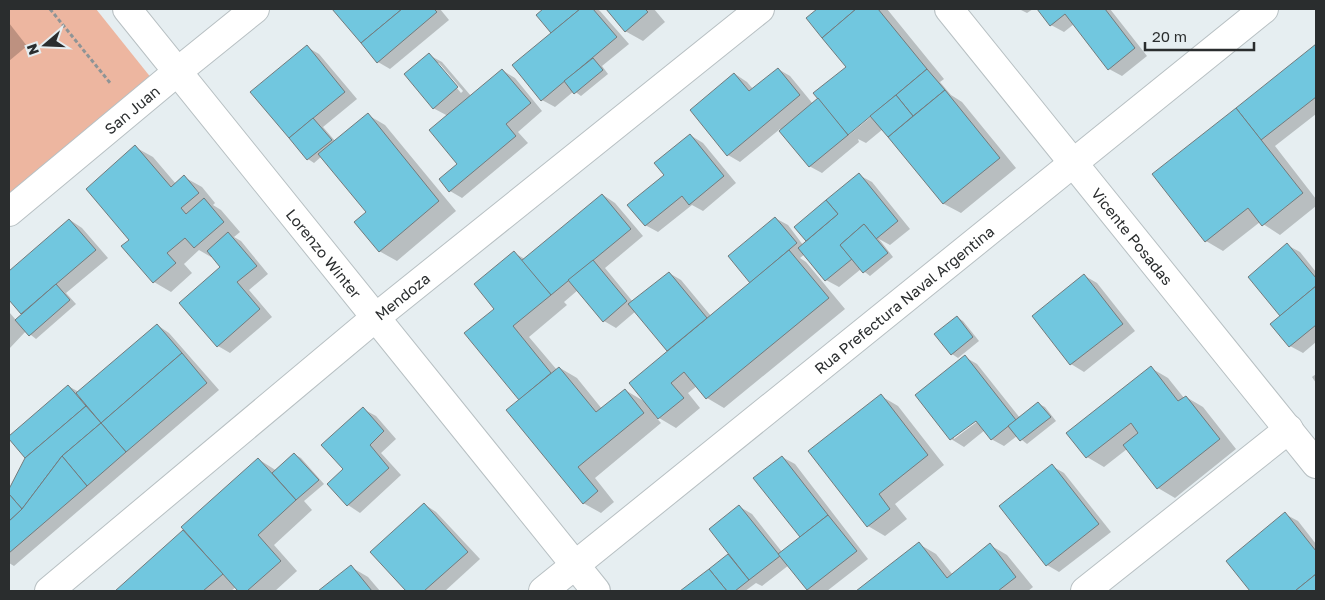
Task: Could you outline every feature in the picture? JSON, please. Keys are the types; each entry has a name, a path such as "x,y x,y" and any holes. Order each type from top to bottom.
{"street":[{"name":"Lorenzo Winter","path":"127,9 596,591"},
{"name":"San Juan","path":"9,212 255,9"},
{"name":"Mendoza","path":"50,591 375,318 760,9"},
{"name":"Vicente Posadas","path":"949,9 1316,464"},
{"name":"Rua Prefectura Naval Argentina","path":"543,591 1264,9"},
{"path":"1085,591 1289,429"}],"path":[{"path":"50,9 132,109"}],"shaded area":[{"path":"9,9 96,9 152,79 9,195"}],"building":[{"path":"332,9 402,9 361,43"},
{"path":"402,9 434,9 437,12 377,63 361,43"},
{"path":"543,9 580,9 551,33 536,15"},
{"path":"580,9 593,9 617,37 541,101 512,65"},
{"path":"606,9 645,9 648,12 625,32"},
{"path":"817,9 856,9 822,38 806,18"},
{"path":"856,9 878,9 927,69 848,135 813,93 846,67 822,38"},
{"path":"1037,9 1105,9 1135,48 1108,70 1065,14 1050,26"},
{"path":"1316,44 1316,97 1261,140 1236,108"},
{"path":"307,45 345,92 289,138 250,92"},
{"path":"429,53 458,87 433,109 404,74"},
{"path":"593,58 603,70 574,94 564,81"},
{"path":"778,68 800,95 727,156 690,110 734,73 749,91"},
{"path":"502,69 531,103 506,124 516,136 449,192 439,179 457,164 429,130"},
{"path":"927,69 945,90 913,116 896,95"},
{"path":"945,90 1000,158 943,204 888,137"},
{"path":"896,95 913,116 888,137 870,116"},
{"path":"818,98 848,135 809,167 779,131"},
{"path":"1236,108 1303,193 1262,226 1248,208 1205,242 1152,174"},
{"path":"368,113 439,201 379,252 354,222 366,212 318,154"},
{"path":"313,118 332,140 307,160 289,138"},
{"path":"690,134 724,176 689,205 682,196 645,226 627,205 664,175 654,163"},
{"path":"135,145 171,187 184,175 199,193 181,208 186,214 204,198 224,222 194,248 185,238 167,253 176,263 153,283 121,246 129,240 86,189"},
{"path":"859,173 898,221 876,239 864,224 840,245 852,259 825,281 798,248 838,214 826,200"},
{"path":"602,194 631,229 551,295 521,261"},
{"path":"826,200 838,214 806,241 794,227"},
{"path":"775,217 797,243 750,283 728,256"},
{"path":"69,219 96,250 21,314 9,300 9,271"},
{"path":"864,224 888,253 863,273 840,245"},
{"path":"228,232 257,266 237,282 260,309 217,347 179,303 220,267 207,251"},
{"path":"1287,243 1316,278 1316,286 1280,316 1248,277"},
{"path":"789,250 829,298 706,399 684,372 671,383 684,398 658,419 629,383"},
{"path":"514,251 551,295 513,326 551,373 519,400 464,333 494,309 474,284"},
{"path":"593,260 627,301 603,322 568,280"},
{"path":"669,272 707,318 667,351 628,304"},
{"path":"1084,274 1123,324 1070,365 1032,316"},
{"path":"56,284 70,300 29,336 15,320"},
{"path":"1316,286 1316,325 1289,347 1270,324"},
{"path":"957,316 973,337 951,355 934,334"},
{"path":"157,324 182,353 101,423 76,393"},
{"path":"182,353 207,383 126,452 101,423"},
{"path":"965,355 1016,420 991,440 976,421 950,440 915,395"},
{"path":"1151,366 1178,401 1186,396 1220,439 1157,489 1123,445 1138,433 1131,423 1086,458 1066,433"},
{"path":"559,367 596,412 625,389 644,413 578,467 598,491 583,504 506,410"},
{"path":"68,385 86,406 25,458 9,439 9,436"},
{"path":"881,394 928,455 879,494 890,509 867,527 808,451"},
{"path":"1038,402 1051,417 1020,441 1008,426"},
{"path":"86,406 101,423 62,456 22,509 9,494 9,489 25,458"},
{"path":"363,407 384,431 370,445 389,468 347,506 327,484 343,469 321,445"},
{"path":"101,423 126,452 87,486 62,456"},
{"path":"294,453 319,480 296,500 272,473"},
{"path":"62,456 87,486 9,553 9,521 22,509"},
{"path":"782,456 828,515 800,537 753,478"},
{"path":"258,458 296,500 258,535 281,561 247,591 238,591 181,527"},
{"path":"1052,464 1099,524 1046,566 999,506"},
{"path":"9,494 22,509 9,521"},
{"path":"424,503 468,552 424,591 406,591 370,552"},
{"path":"739,505 780,556 749,580 709,529"},
{"path":"1285,512 1316,551 1316,574 1295,591 1250,591 1226,561"},
{"path":"828,515 857,551 807,590 778,554"},
{"path":"183,530 223,574 203,591 115,591"},
{"path":"919,542 947,578 990,543 1016,577 998,591 856,591"},
{"path":"728,554 749,580 735,591 727,591 709,569"},
{"path":"351,565 372,591 318,591"},
{"path":"709,569 727,591 680,591"},
{"path":"1316,574 1316,591 1295,591"}]}
